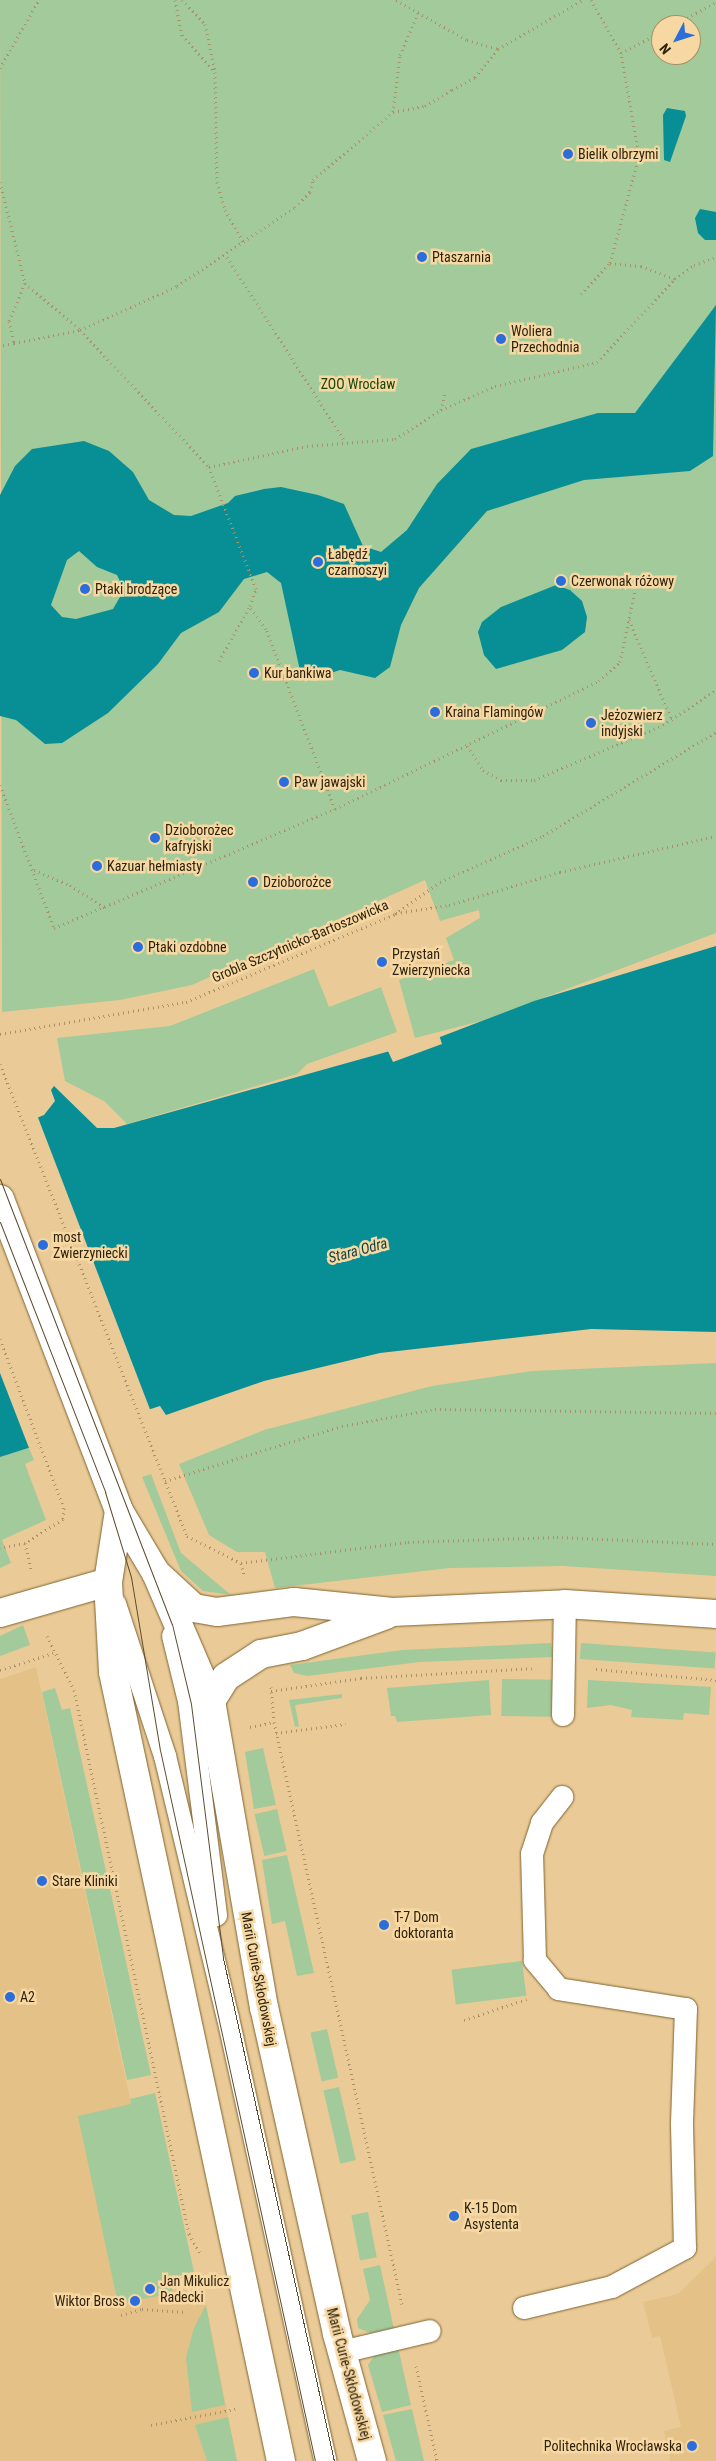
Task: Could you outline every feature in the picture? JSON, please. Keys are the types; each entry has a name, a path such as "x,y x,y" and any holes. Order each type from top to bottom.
{"main road":[{"path":"0,1198 116,1500 108,1582 107,1625 127,1751 281,2461"},
{"name":"Marii Curie-Skłodowskiej","path":"116,1500 156,1573 210,1701 264,2007 342,2352 372,2461"},
{"path":"156,1573 194,1608 218,1612 294,1602 392,1612 565,1604 716,1614"},
{"path":"0,1613 108,1582"},
{"path":"210,1701 226,1678 261,1654 302,1646 392,1612"}],"lane":[{"path":"156,1573 189,1701 228,2018"},
{"path":"108,1582 165,1756 228,2018 325,2461"},
{"path":"563,1715 565,1604"},
{"path":"524,2308 612,2287 685,2248 682,2124 686,2010 559,1989 535,1960 532,1854 542,1823 562,1797"},
{"path":"342,2352 420,2333"}],"path":[{"path":"0,68 39,0"},
{"path":"175,0 182,35 215,72"},
{"path":"182,0 205,24 215,72 217,182 225,210 245,244"},
{"path":"396,0 467,40 498,49"},
{"path":"0,346 80,330 177,286 245,244 295,207 310,192 314,180 392,112 425,106 460,86 475,77 498,49 583,0"},
{"path":"581,294 610,263 639,156 621,53 591,0"},
{"path":"692,15 716,2"},
{"path":"392,112 400,55 418,13"},
{"path":"621,53 651,37"},
{"path":"0,182 25,283 80,330 209,467 220,504 256,589 250,606 220,661"},
{"path":"227,256 344,440"},
{"path":"209,467 344,440 395,439 441,410 495,386 597,362 675,280 694,266 716,258"},
{"path":"610,263 664,272 675,280"},
{"path":"14,343 9,322 25,283"},
{"path":"441,410 445,393"},
{"path":"0,785 54,928 106,908 335,809 599,681 620,662 635,590"},
{"path":"250,606 266,628 335,809"},
{"path":"629,620 672,720"},
{"path":"467,746 483,770 500,780 534,780 672,720 716,690"},
{"name":"Grobla Szczytnicko-Bartoszowicka","path":"0,1034 186,1002 395,914 440,882 543,836 716,732"},
{"path":"395,914 449,905 560,872 716,836"},
{"path":"33,869 70,884 106,908"},
{"path":"0,1064 187,1536 241,1563 408,1542 556,1537 716,1544"},
{"path":"0,1339 64,1508 63,1519 25,1543 0,1548"},
{"path":"165,1481 342,1426 435,1409 716,1413"},
{"path":"25,1543 33,1574"},
{"path":"241,1563 245,1579"},
{"path":"45,1630 53,1653 74,1690 190,2234 203,2258"},
{"path":"0,1670 53,1653"},
{"path":"272,1691 361,1678 542,1668"},
{"path":"591,1669 716,1680"},
{"path":"270,1678 276,1733 420,2333 437,2461"},
{"path":"276,1733 345,1724"},
{"path":"464,2020 518,2002"},
{"path":"121,2315 142,2309 185,2312"},
{"path":"151,2425 236,2409"}],"shaded area":[{"path":"36,1667 169,2278 206,2305 237,2461 0,2461 0,1679"},
{"path":"716,2257 716,2461 670,2461 664,2431 681,2427 660,2336 652,2338 643,2302 678,2294"}],"green space":[{"name":"ZOO Wrocław","path":"0,0 716,0 716,933 481,1021 415,1038 399,980 454,960 446,938 480,918 479,910 440,921 425,880 192,985 120,1000 2,1012"},
{"path":"314,969 329,1007 381,987 397,1032 307,1064 297,1074 127,1124 104,1101 65,1081 57,1038 170,1026"},
{"path":"716,1363 716,1576 563,1566 450,1568 275,1588 265,1552 237,1552 209,1535 179,1464 264,1430 432,1386 532,1371"},
{"path":"28,1446 34,1460 25,1464 46,1520 2,1540 11,1563 0,1568 0,1457"},
{"path":"151,1474 181,1553 231,1595 203,1591 181,1571 142,1477"},
{"path":"23,1625 30,1645 0,1656 0,1636"},
{"path":"551,1643 553,1657 420,1662 307,1676 294,1673 290,1665 402,1650"},
{"path":"581,1643 716,1652 715,1668 580,1659"},
{"path":"502,1679 552,1680 551,1717 501,1716"},
{"path":"489,1680 491,1715 397,1722 395,1716 391,1716 387,1688"},
{"path":"588,1680 711,1687 709,1715 684,1713 683,1720 631,1717 632,1710 611,1705 587,1708"},
{"path":"55,1688 62,1710 70,1708 151,2075 127,2080 42,1692"},
{"path":"342,1694 342,1698 295,1705 299,1726 295,1727 289,1700"},
{"path":"263,1748 276,1805 254,1809 245,1752"},
{"path":"277,1809 287,1851 264,1856 255,1814"},
{"path":"287,1855 314,1973 297,1976 285,1921 272,1924 262,1860"},
{"path":"522,1961 526,1996 456,2004 452,1970"},
{"path":"327,2029 338,2078 322,2082 310,2033"},
{"path":"339,2087 356,2160 340,2164 323,2091"},
{"path":"155,2093 194,2272 169,2278 173,2293 118,2304 78,2116 131,2104 130,2099"},
{"path":"368,2212 377,2257 360,2260 351,2215"},
{"path":"380,2265 394,2329 370,2333 358,2328 357,2319 370,2300 363,2269"},
{"path":"206,2305 225,2405 192,2412 186,2357 194,2328"},
{"path":"398,2347 411,2405 382,2412 368,2365 377,2352"},
{"path":"412,2409 424,2461 396,2461 383,2415"},
{"path":"228,2417 237,2461 207,2461 195,2425"}],"water":[{"path":"667,108 685,111 686,116 670,162 664,160 663,115"},
{"path":"700,209 716,212 716,240 705,240 698,233 695,218"},
{"path":"716,305 713,456 690,471 584,480 487,511 419,588 401,625 390,667 375,678 340,670 316,678 300,671 281,583 267,572 244,579 219,612 181,633 158,664 108,713 62,743 45,744 16,720 0,716 0,495 15,466 32,449 84,441 109,451 133,472 149,500 174,515 191,516 228,503 235,496 264,489 281,487 318,495 344,504 363,546 381,552 407,530 437,484 471,449 598,413 635,413","holes":["79,551 97,567 117,575 124,590 113,609 76,619 62,617 51,605 67,560"]},
{"path":"556,585 570,590 582,601 587,617 585,632 562,650 496,669 484,655 478,632 482,622 501,607"},
{"name":"Stara Odra","path":"716,946 716,1332 591,1329 380,1353 264,1381 166,1415 160,1406 0,1457 0,1133 44,1115 55,1101 51,1090 54,1086 97,1128 114,1128 440,1037 534,1001"}],"pier":[{"path":"439,1035 442,1044 393,1062 387,1049"},
{"name":"most Zwierzyniecki","path":"37,1115 151,1412 29,1448 0,1373 0,1130"}],"tram line":[{"path":"0,1179 172,1624 191,1704 223,1958 334,2461"},
{"path":"0,1222 105,1492 131,1577 160,1750 315,2461"}],"place":[{"name":"Bielik olbrzymi","path":"568,154"},
{"name":"Ptaszarnia","path":"422,257"},
{"name":"Woliera Przechodnia","path":"501,339"},
{"name":"Łabędź czarnoszyi","path":"318,562"},
{"name":"Czerwonak różowy","path":"561,581"},
{"name":"Ptaki brodzące","path":"85,589"},
{"name":"Kur bankiwa","path":"254,673"},
{"name":"Kraina Flamingów","path":"435,712"},
{"name":"Jeżozwierz indyjski","path":"591,723"},
{"name":"Paw jawajski","path":"284,782"},
{"name":"Dzioborożec kafryjski","path":"155,838"},
{"name":"Kazuar hełmiasty","path":"97,866"},
{"name":"Dzioborożce","path":"253,882"},
{"name":"Ptaki ozdobne","path":"138,947"},
{"name":"Przystań Zwierzyniecka","path":"382,962"},
{"name":"most Zwierzyniecki","path":"43,1245"},
{"name":"Stare Kliniki","path":"42,1881"},
{"name":"T-7 Dom doktoranta","path":"384,1925"},
{"name":"A2","path":"10,1997"},
{"name":"K-15 Dom Asystenta","path":"454,2216"},
{"name":"Jan Mikulicz Radecki","path":"150,2289"},
{"name":"Wiktor Bross","path":"135,2301"},
{"name":"Politechnika Wrocławska","path":"692,2446"}]}
